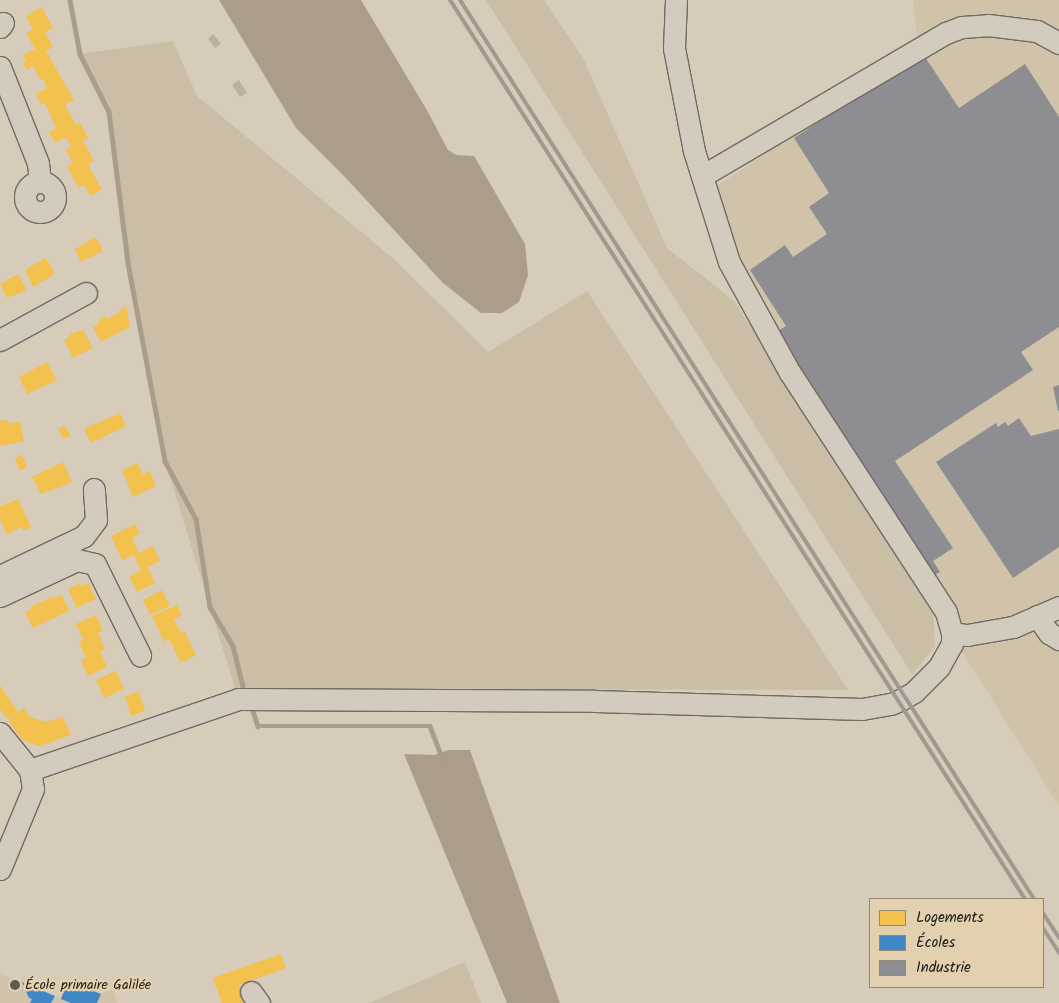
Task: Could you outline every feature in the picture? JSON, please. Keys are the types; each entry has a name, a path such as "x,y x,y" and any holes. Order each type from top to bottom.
{"street":[{"path":"30,770 238,699 595,701 862,709 881,707 902,699 927,680 947,656 952,644 952,633 939,600 790,373 729,262 702,176 674,48 676,0"},
{"path":"702,176 946,33 962,27 988,25 1037,31 1059,43"},
{"path":"0,67 38,163 40,182"},
{"path":"0,340 86,293"},
{"path":"0,576 84,536 96,520 94,489"},
{"path":"0,596 77,560 95,564 140,655"},
{"path":"952,633 967,635 1013,627 1059,607"},
{"path":"1037,616 1049,633 1059,639"},
{"path":"0,733 30,770 33,789 0,869"}],"shaded area":[{"path":"219,0 361,0 428,112 448,150 456,155 474,156 525,244 528,275 519,302 502,313 481,313 443,283 345,177 296,128"},
{"path":"486,0 544,0 583,58 667,248 734,301 933,607 935,647 912,674"},
{"path":"913,0 1059,0 1059,806 733,294 702,196 919,50"},
{"path":"173,41 197,96 394,259 488,352 587,291 848,690 235,688 165,461 128,263 109,112 80,54"},
{"path":"448,750 470,750 560,1003 507,1003 404,754 435,755"},
{"path":"465,962 481,1003 369,1003"},
{"name":"École primaire Galilée","path":"0,973 60,999 65,988 69,989 72,982 101,994 113,989 117,1003 0,1003"}],"building: Logements":[{"path":"42,7 53,28 45,32 53,47 46,51 74,100 65,105 76,125 80,123 88,138 83,141 94,161 88,164 102,190 90,196 84,185 79,188 67,167 73,163 66,150 71,147 66,137 55,143 49,132 56,128 45,103 41,105 36,94 47,88 43,79 40,80 33,66 26,70 23,63 26,61 23,55 35,49 26,33 33,30 26,16"},
{"path":"96,237 103,251 81,262 75,249"},
{"path":"46,258 55,274 33,287 25,270"},
{"path":"18,274 27,290 7,298 0,284"},
{"path":"126,306 130,327 101,342 93,327 100,323 98,320 105,316 107,319 121,312 119,310"},
{"path":"83,330 93,348 73,358 64,340 70,336 69,334"},
{"path":"47,362 57,380 27,394 19,377"},
{"path":"120,413 126,426 91,443 84,429"},
{"path":"7,419 8,423 20,422 24,441 0,446 0,421"},
{"path":"65,425 71,436 63,439 58,429"},
{"path":"22,454 27,467 20,471 15,459"},
{"path":"63,462 72,482 41,494 32,477"},
{"path":"138,463 142,474 150,471 156,486 133,497 122,470"},
{"path":"18,499 31,527 23,531 22,527 7,534 0,519 0,506"},
{"path":"135,524 140,534 132,538 139,553 153,546 160,561 148,567 155,583 137,592 129,576 141,571 134,555 122,560 111,536"},
{"path":"80,583 81,586 88,583 96,599 77,608 68,589"},
{"path":"162,590 170,606 150,615 143,600"},
{"path":"62,595 69,611 33,628 25,612 32,609 30,607 54,596 55,598"},
{"path":"177,605 182,615 174,619 181,633 185,632 196,655 181,663 169,639 164,642 152,616"},
{"path":"96,615 103,631 98,633 105,649 100,651 107,667 88,676 81,660 86,658 79,642 83,639 76,624"},
{"path":"116,671 124,689 104,698 96,680"},
{"path":"0,685 18,712 7,719 0,709"},
{"path":"139,692 145,711 131,716 125,696"},
{"path":"24,708 30,717 46,722 63,717 71,735 39,746 22,740 8,720"},
{"path":"281,954 286,968 239,985 245,1003 222,1003 213,978"}],"building: Écoles":[{"path":"22,982 55,996 51,1003 30,1003 32,999 29,998"},
{"path":"72,982 101,994 97,1003 71,1003 61,999 65,988 69,990"}],"building: Industrie":[{"path":"923,54 959,108 1025,64 1059,117 1059,327 1021,352 1033,370 895,461 953,548 933,561 940,572 932,577 773,334 786,326 750,270 785,245 793,257 827,234 809,207 829,193 794,138"},
{"path":"1059,385 1059,411 1058,411 1053,387"},
{"path":"1019,418 1031,436 1059,429 1059,547 1013,578 936,462 996,423 998,427 1005,422 1008,426"}],"building: Autres":[{"path":"213,34 221,44 215,48 208,39"},
{"path":"239,80 247,93 240,97 232,85"}],"waterway":[{"path":"70,0 80,54 109,112 128,263 165,461 196,519 210,607 233,646 243,686"},
{"path":"253,711 258,726 430,726 442,758"}],"railway":[{"path":"450,0 1024,898"},
{"path":"460,0 1033,898"},
{"path":"1044,915 1059,938"},
{"path":"1044,930 1059,953"}],"place":[{"name":"École primaire Galilée","path":"15,985"}]}
